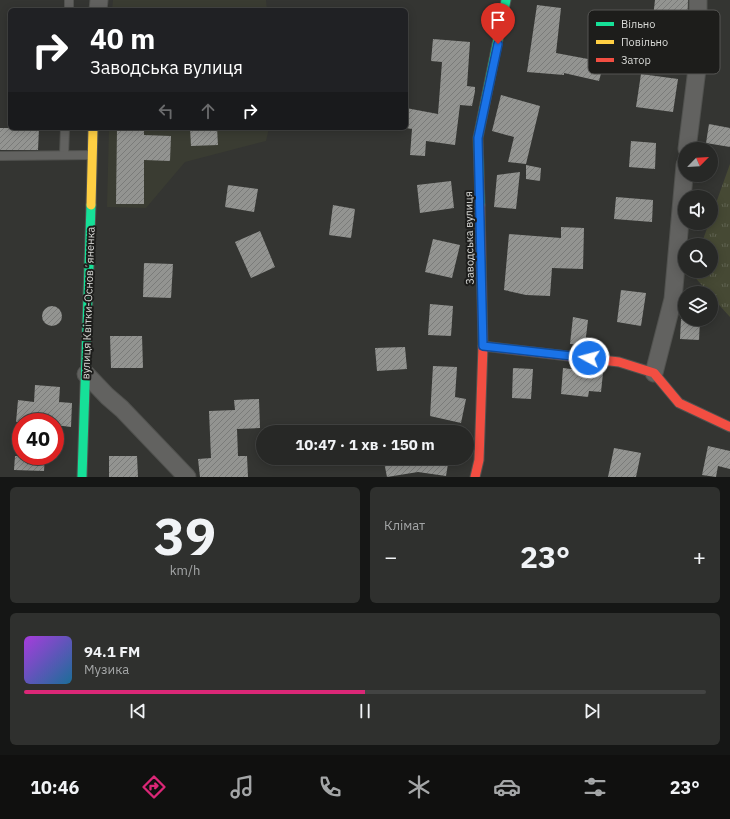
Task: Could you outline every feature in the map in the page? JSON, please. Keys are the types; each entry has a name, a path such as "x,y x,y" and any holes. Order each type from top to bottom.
{"street":[{"name":"Заводська вулиця","path":"475,477 479,460 483,346 478,138 506,0"},
{"path":"688,142 696,74"},
{"name":"вулиця Квітки-Основʼяненка","path":"82,477 93,130"},
{"path":"654,372 673,299 683,182"},
{"path":"483,346 619,362 654,372 678,402 730,427"},
{"path":"86,374 187,477"}],"lane":[{"path":"64,155 65,130"},
{"path":"0,156 92,155"}],"shaded area":[{"path":"113,0 266,0 267,8 112,8"},
{"path":"109,130 269,130 266,141 185,162 146,208 107,207"}],"green space":[{"path":"730,164 730,317 718,304 718,286 703,286 696,278 718,278 718,238 704,238 706,230 718,230 718,197"}],"building":[{"path":"655,0 688,0 688,10 654,10"},
{"path":"537,5 561,8 556,53 588,59 588,74 601,74 599,81 564,73 564,75 527,72"},
{"path":"433,39 470,42 467,86 475,87 472,106 460,105 455,145 426,141 425,156 410,155 412,129 408,128 408,108 438,114 442,62 431,61"},
{"path":"641,74 678,79 673,112 636,107"},
{"path":"501,95 540,106 526,164 508,162 514,137 492,131"},
{"path":"709,124 730,128 730,147 718,145 718,142 706,142"},
{"path":"0,128 8,128 8,130 39,130 38,150 0,150"},
{"path":"117,130 144,130 144,135 171,136 170,161 144,160 144,204 116,204"},
{"path":"190,130 217,130 218,145 191,146"},
{"path":"631,141 656,143 655,169 629,167"},
{"path":"526,165 541,168 540,181 526,179"},
{"path":"520,172 516,209 494,207 497,175"},
{"path":"451,181 454,208 420,213 417,185"},
{"path":"228,185 258,189 254,212 225,207"},
{"path":"616,197 653,200 652,222 614,219"},
{"path":"333,205 355,209 351,238 329,235"},
{"path":"561,227 584,228 583,269 552,268 550,296 526,295 504,290 509,234 561,238"},
{"path":"260,231 275,267 251,278 235,242"},
{"path":"433,239 460,245 452,278 425,272"},
{"path":"144,263 173,264 171,298 143,297"},
{"path":"621,290 646,293 641,326 617,322"},
{"path":"430,304 453,306 451,336 428,335"},
{"path":"52,306 59,309 62,316 59,323 52,326 45,323 42,316 45,309"},
{"path":"573,317 588,320 585,345 570,344"},
{"path":"681,326 700,326 699,340 680,339"},
{"path":"110,336 142,336 143,368 111,368"},
{"path":"405,347 407,369 377,371 375,348"},
{"path":"433,366 457,367 455,397 466,399 461,423 430,416"},
{"path":"513,368 533,369 531,399 512,398"},
{"path":"563,368 603,373 601,392 589,391 588,397 561,394"},
{"path":"35,385 60,387 59,402 72,403 71,427 64,426 64,413 17,413 18,400 34,402"},
{"path":"259,399 260,425 256,425 256,428 237,429 238,456 247,456 248,477 200,477 198,459 211,458 209,411 235,410 234,400"},
{"path":"708,446 730,451 730,469 718,466 716,477 702,475"},
{"path":"614,448 641,453 636,477 608,477"},
{"path":"109,456 137,456 138,477 109,477"},
{"path":"14,465 44,465 44,471 14,470"},
{"path":"385,465 448,465 446,476 418,472 387,477"}],"traffic: fast":[{"path":"480,205 478,138 506,0"},
{"path":"82,477 91,205"}],"traffic: slow":[{"path":"91,205 93,130"}],"traffic: jam":[{"path":"475,477 479,460 483,346 480,205"},
{"path":"483,346 619,362 654,373 679,403 730,427"}],"route":[{"path":"498,44 478,138 483,346 589,358"}]}
